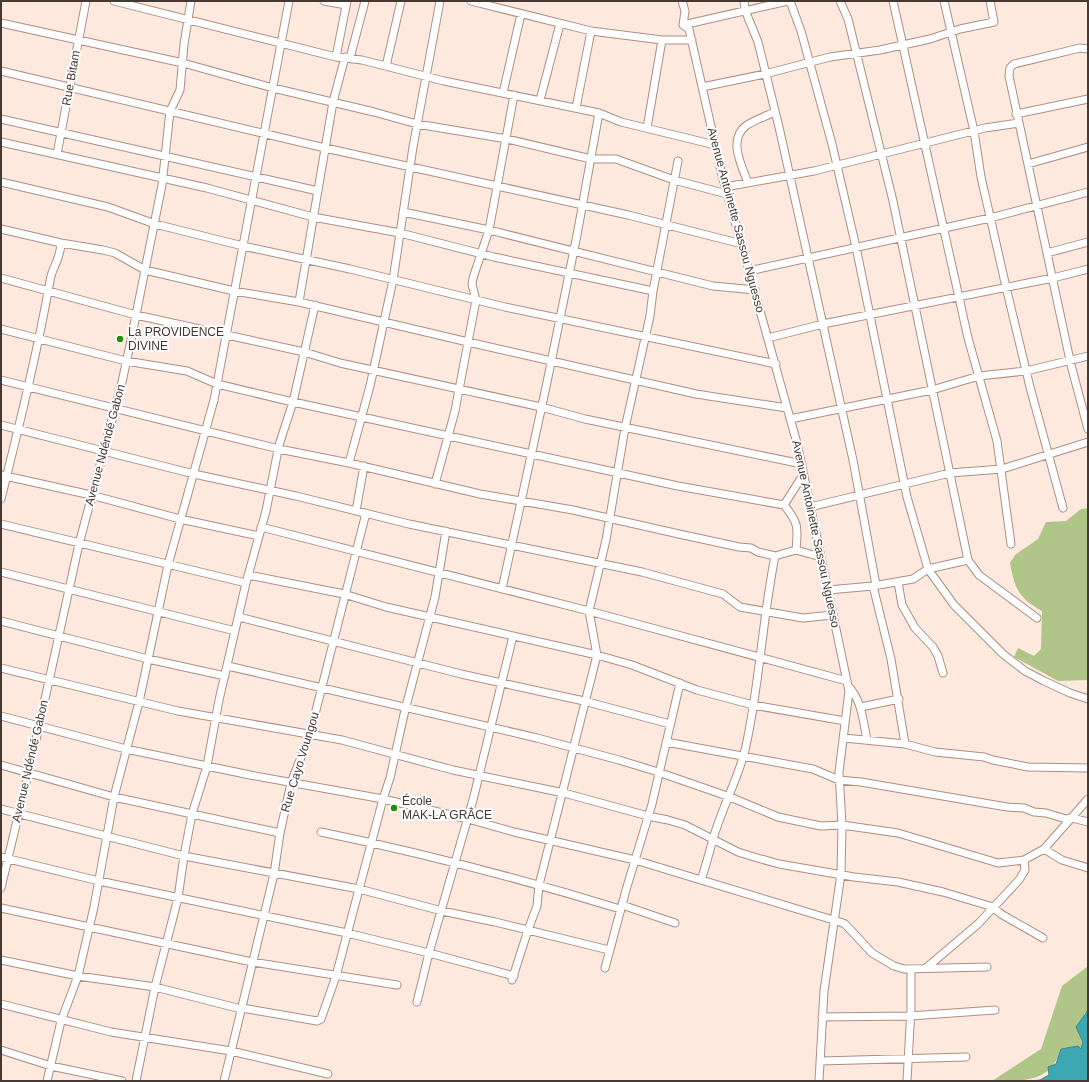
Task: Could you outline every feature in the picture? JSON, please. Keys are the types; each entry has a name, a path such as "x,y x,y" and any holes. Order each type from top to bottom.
{"street":[{"name":"Rue Bitam","path":"57,154 86,1"},
{"path":"114,1 188,18 336,57 386,66 426,77 599,113 621,122 715,145"},
{"name":"Avenue Ndéndé Gabon","path":"1,888 4,858 18,815 79,544 91,495 104,452 136,315 163,178 170,111 180,90 191,1"},
{"path":"47,1081 61,1021 78,976 99,881 114,797 139,702 168,565 206,430 217,384 289,1"},
{"path":"324,1 347,3 336,57"},
{"path":"299,302 333,102 365,1"},
{"path":"386,66 401,1"},
{"path":"349,462 362,417 393,280 417,124 440,1"},
{"path":"471,1 591,31 662,40 692,40"},
{"path":"682,1 685,11 683,25 789,1 801,31 808,63 837,165 856,247 904,484 928,569 954,605 1003,654 1032,675 1070,693 1088,699"},
{"path":"744,1 745,10 758,42 823,324 899,699 905,744"},
{"path":"840,1 848,19 856,55 871,108 880,154 900,237 913,306 968,560 979,575 1037,618"},
{"path":"893,1 959,296 997,441 1012,544"},
{"path":"944,1 974,131 990,218 1006,287 1026,371 1063,508"},
{"path":"702,87 765,74 830,57 856,55 902,45 994,22 990,1"},
{"path":"503,93 521,14"},
{"path":"1,23 183,63 273,88 417,124 507,140 591,159 616,159 674,180 726,190 748,183 789,176 837,165 974,131 1019,123"},
{"path":"540,100 560,24"},
{"name":"Avenue Antoinette Sassou Nguesso","path":"683,25 689,29 692,40 726,190 776,364 802,464 849,697 839,780 842,826 841,874 822,1017 819,1081"},
{"path":"576,108 591,31"},
{"path":"647,128 662,40"},
{"path":"1088,49 1080,48 1014,64 1010,68 1009,76 1070,360 1088,429"},
{"path":"1,70 264,134 410,168 665,224 742,244"},
{"path":"435,484 448,436 468,342 476,300 472,284 473,278 489,230 496,187 507,140 514,95"},
{"path":"1016,114 1088,99"},
{"path":"748,183 736,148 740,134 748,125 775,112"},
{"path":"502,589 574,252 599,113"},
{"path":"1,119 255,178 318,191"},
{"path":"1,142 251,199 314,217 400,233 482,254 653,291"},
{"path":"1028,164 1088,147"},
{"path":"4,858 99,881 347,933 429,953 513,978 537,906 540,885 564,793 584,701 597,655 589,610 606,540 625,428 645,338 665,224 678,161"},
{"path":"1,182 108,207 155,224 242,246 350,269 476,300 645,338 776,364"},
{"path":"750,271 990,218 1088,192"},
{"path":"403,212 489,230 713,286 755,290"},
{"path":"1,229 61,243 115,253 145,270 234,291 299,302 696,394 787,408"},
{"path":"1047,253 1088,242"},
{"path":"1,499 4,476 18,429 40,338 50,276 60,255 61,243"},
{"path":"768,338 869,314 1053,278 1088,269"},
{"path":"1,278 136,315 226,336 304,352 373,370 541,407 625,428 802,464"},
{"path":"136,1081 155,987 178,898 192,814 207,766 216,718 246,583 271,490 279,449 293,402 315,306"},
{"path":"1,329 126,361 187,371 217,384 293,402 733,497 784,505 796,522 798,529 796,550"},
{"path":"790,418 932,390 979,376 1026,371 1088,356"},
{"path":"1,380 279,449 349,462 480,494 521,500 609,518 702,539 751,548 758,552 775,556 796,550 821,557"},
{"path":"1,425 194,474 271,490 356,511 512,546 600,562 723,594 740,607 810,618 833,615"},
{"path":"810,507 950,473 1002,469 1088,442"},
{"path":"356,511 364,466"},
{"path":"784,505 803,475"},
{"path":"4,476 91,495 180,519 259,536"},
{"name":"Rue Cayo Voungou","path":"224,1081 274,874 280,833 292,783 310,734 334,642 344,594 366,513"},
{"path":"1,524 168,565 207,572 246,583"},
{"path":"261,527 589,610 761,658 799,667 847,684 853,691 861,707 867,740"},
{"path":"1,960 78,976 155,987 241,1008 317,1021 321,1019 336,976 371,842 390,778 439,573 446,531"},
{"path":"701,880 713,839 730,797 744,756 761,658 766,612 775,556"},
{"path":"828,590 875,586 913,579 928,569 968,560"},
{"path":"1,572 236,631"},
{"path":"248,575 344,594 386,607 632,664 680,684 753,705 845,721"},
{"path":"898,582 902,605 915,628 933,647 944,673"},
{"path":"239,617 417,663 584,701 670,724"},
{"path":"1,621 148,659 225,676"},
{"path":"417,1002 429,953 468,819 513,636"},
{"path":"228,666 574,748 658,772 730,797 778,817 821,826 842,826 898,833 998,863 1024,860 1044,849 1088,799"},
{"path":"1,668 139,702 216,718 342,740 395,755 564,793 679,823 738,852 754,858 779,864 906,883 993,907 1001,914 1043,938"},
{"path":"605,968 621,907 648,816 680,684"},
{"path":"861,707 899,699"},
{"path":"1,716 126,749 292,783 383,799 635,860 845,924 867,949 894,966 911,968 987,968"},
{"path":"844,738 905,744 935,752 984,757 1028,767 1088,768"},
{"path":"666,742 813,769 839,780 917,790 1007,807 1024,808 1066,819 1072,818 1088,822"},
{"path":"1,765 114,797 280,833"},
{"path":"1,810 184,856 359,889 442,911 609,950"},
{"path":"321,832 371,842 540,885 675,923"},
{"path":"1044,849 1062,860 1088,868"},
{"path":"926,968 978,924 1024,873 1026,868 1024,860"},
{"path":"1,908 44,916 89,928 252,962 397,986"},
{"path":"907,1081 911,968"},
{"path":"1,1004 61,1021 111,1032 231,1051 328,1074"},
{"path":"822,1017 910,1016 995,1010"},
{"path":"1,1050 51,1066 122,1081"},
{"path":"820,1061 966,1057"}],"green space":[{"path":"1088,508 1088,680 1058,681 1014,657 1018,648 1034,656 1041,649 1042,611 1028,602 1019,592 1016,587 1010,563 1015,555 1038,539 1046,522 1066,521 1081,509"},
{"path":"1088,966 1088,1010 1084,1014 1083,1042 1081,1050 1078,1046 1061,1049 1057,1060 1051,1068 1044,1074 1036,1077 1016,1081 992,1081 1041,1049 1062,986"}],"water":[{"path":"1088,1010 1088,1081 1032,1081 1040,1080 1049,1075 1048,1067 1056,1064 1061,1049 1078,1046 1081,1049 1083,1042 1076,1027"}],"place":[{"name":"La PROVIDENCE DIVINE","path":"120,339"},
{"name":"École MAK-LA GRÂCE","path":"394,808"}]}
